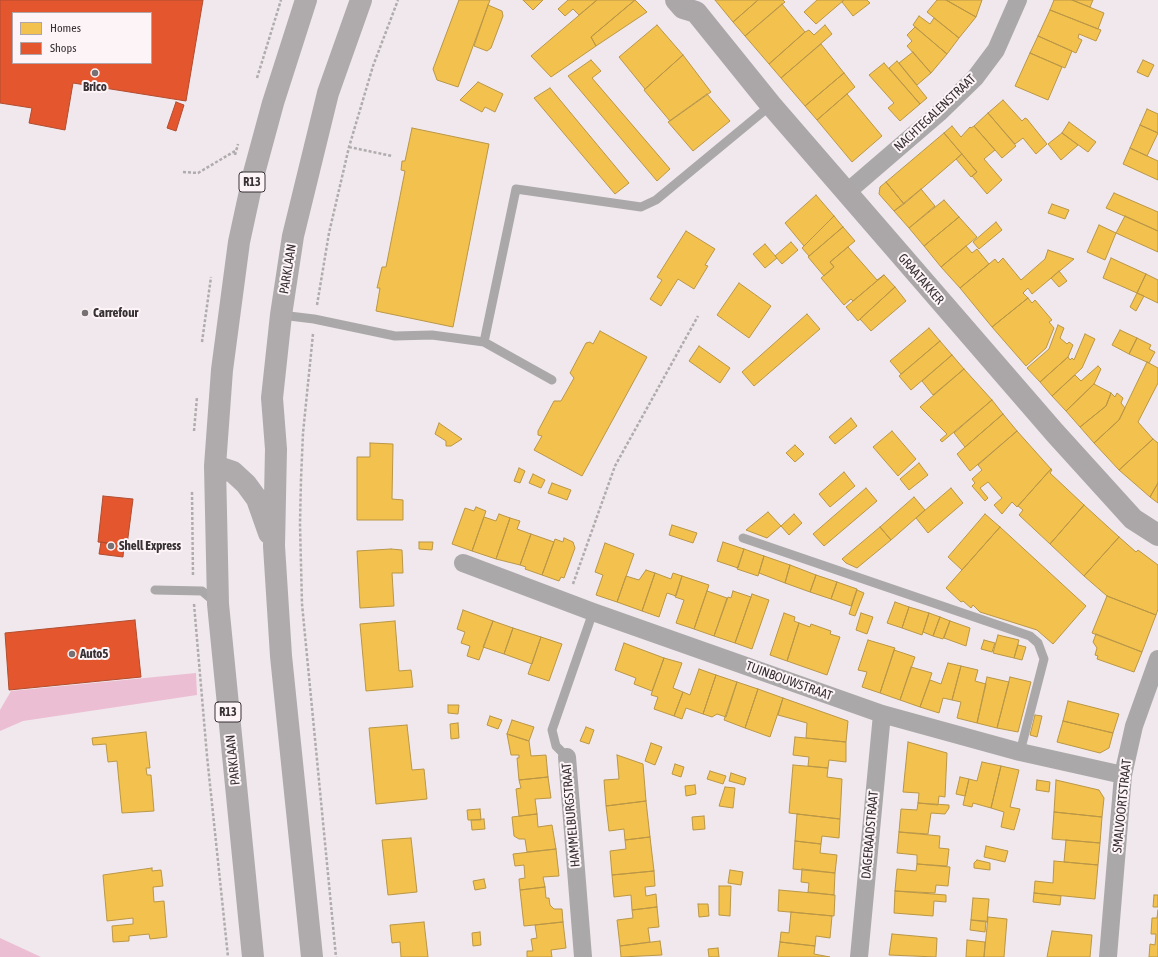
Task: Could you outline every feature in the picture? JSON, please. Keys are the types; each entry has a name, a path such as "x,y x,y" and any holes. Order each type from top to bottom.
{"main road":[{"name":"PARKLAAN","path":"253,957 218,604 215,466 222,370 239,242 254,173 273,104 306,0"},
{"name":"PARKLAAN","path":"312,957 281,656 274,546 276,449 272,398 280,315 293,236 328,93 339,58 361,0"},
{"name":"PARKLAAN","path":"215,466 233,472 246,484 257,499 274,546"}],"street":[{"name":"GRAATAKKER","path":"676,0 683,8 696,6 771,105 1045,422 1133,519 1158,535"},
{"name":"NACHTEGALENSTRAAT","path":"846,192 939,113 975,78 996,50 1018,0"},
{"name":"TUINBOUWSTRAAT","path":"463,563 593,612 882,714 1020,752 1123,775"},
{"name":"SMALVOORTSTRAAT","path":"1108,957 1123,775 1134,726 1158,659"},
{"name":"DAGERAADSTRAAT","path":"859,957 882,714"},
{"name":"HAMMELBURGSTRAAT","path":"567,757 583,957"}],"lane":[{"path":"484,342 516,189 641,207 656,200 771,105"},
{"path":"280,315 314,319 395,336 432,336 484,342 552,380"},
{"path":"743,538 1030,636 1038,643 1044,659 1020,752"},
{"path":"155,590 202,591 218,604"},
{"name":"HAMMELBURGSTRAAT","path":"567,757 556,746 552,730 593,612"}],"path":[{"path":"336,957 302,597 300,524 303,433 314,319 329,234 349,147 373,66 398,0"},
{"path":"349,147 392,156"},
{"path":"183,172 198,173 236,151"},
{"path":"567,602 615,466 698,316"},
{"path":"192,489 193,590 206,749 228,957"}],"shaded area":[{"path":"196,673 197,695 23,721 0,731 0,710 11,691"},
{"path":"0,938 41,957 0,957"}],"building: Homes":[{"path":"459,0 490,0 458,87 437,80 433,69"},
{"path":"523,0 543,0 533,10"},
{"path":"568,0 597,0 579,15 573,9 565,16 558,9"},
{"path":"597,0 635,0 591,37 596,46 551,77 531,56"},
{"path":"635,0 647,12 596,46 591,37"},
{"path":"715,0 758,0 733,22"},
{"path":"758,0 783,0 785,2 745,36 733,22"},
{"path":"817,0 844,0 816,24 804,12"},
{"path":"844,0 867,0 870,3 853,16 842,2"},
{"path":"937,0 946,0 976,17 959,38 927,12"},
{"path":"946,0 982,0 976,17"},
{"path":"1054,0 1072,0 1104,13 1098,29 1050,10"},
{"path":"1072,0 1093,0 1090,7"},
{"path":"782,4 805,32 769,64 745,36"},
{"path":"488,5 502,11 503,16 491,48 487,51 474,46"},
{"path":"1050,10 1101,30 1096,41 1079,34 1078,38 1082,40 1076,53 1038,36"},
{"path":"919,16 930,24 934,18 959,38 947,54 913,25"},
{"path":"657,25 683,55 645,89 619,57"},
{"path":"825,25 832,34 781,78 769,64 805,32 809,30 814,35"},
{"path":"915,27 947,54 931,73 907,46 912,41 907,35"},
{"path":"1038,36 1072,51 1065,68 1030,53"},
{"path":"821,44 844,73 805,106 781,78"},
{"path":"913,52 931,73 917,85 899,63"},
{"path":"1030,53 1062,67 1048,100 1015,86"},
{"path":"683,55 711,92 670,121 644,90"},
{"path":"591,60 601,71 592,78 670,169 657,181 568,76"},
{"path":"1143,60 1154,65 1148,77 1137,72"},
{"path":"897,61 927,98 920,104 889,68"},
{"path":"884,63 920,104 900,121 888,108 894,103 869,75"},
{"path":"844,73 855,87 817,120 805,106"},
{"path":"478,82 503,94 495,112 485,107 482,112 460,100"},
{"path":"550,88 629,183 615,194 534,98"},
{"path":"707,94 730,121 693,151 668,122"},
{"path":"847,94 882,136 852,162 817,120"},
{"path":"1003,100 1022,121 1025,118 1027,119 1047,144 1036,154 1023,138 1015,144 988,113"},
{"path":"1147,109 1158,114 1158,133 1140,125"},
{"path":"988,113 1016,146 1002,158 974,126"},
{"path":"1069,122 1096,142 1088,152 1062,133"},
{"path":"1140,125 1158,133 1147,156 1130,148"},
{"path":"952,126 961,137 970,127 971,128 974,126 995,150 984,159 1002,180 987,194 972,176 977,172 944,133"},
{"path":"412,128 489,144 453,327 376,311 380,288 377,288 382,267 386,267 405,171 401,170 402,161 405,161"},
{"path":"944,133 962,154 904,204 886,182"},
{"path":"1062,133 1078,145 1061,160 1048,144"},
{"path":"1130,148 1158,161 1158,180 1123,164"},
{"path":"962,154 977,172 971,177 956,159"},
{"path":"886,182 904,204 894,211 879,194 880,187"},
{"path":"921,189 935,206 909,228 894,211"},
{"path":"1114,193 1158,212 1158,231 1106,208"},
{"path":"816,195 834,216 804,246 785,223"},
{"path":"944,200 959,217 924,246 909,228"},
{"path":"1052,204 1069,210 1065,219 1048,213"},
{"path":"834,216 843,227 809,256 802,248"},
{"path":"1125,216 1158,231 1158,252 1116,233"},
{"path":"959,217 977,237 941,267 924,246"},
{"path":"996,222 1002,230 979,249 973,242"},
{"path":"1099,225 1116,233 1105,260 1087,252"},
{"path":"843,227 855,241 830,262 834,267 824,276 808,257"},
{"path":"686,231 715,249 705,265 708,266 694,289 678,279 661,306 650,299 662,280 657,277"},
{"path":"791,242 798,250 782,264 775,256"},
{"path":"765,244 777,258 765,268 753,254"},
{"path":"966,246 972,253 977,249 989,264 960,288 941,267"},
{"path":"848,247 877,280 884,275 853,301 851,299 844,305 821,278 834,267 830,262"},
{"path":"1048,250 1074,259 1032,294 1028,288 1023,293 1028,298 992,327 960,288 995,259 998,263 1003,258 1021,280 1045,259"},
{"path":"1111,258 1146,274 1137,293 1103,278"},
{"path":"1059,271 1067,281 1059,287 1051,278"},
{"path":"1146,274 1158,280 1158,303 1137,293"},
{"path":"884,275 895,287 858,321 846,307"},
{"path":"739,283 771,306 749,338 717,315"},
{"path":"895,287 906,301 871,331 860,319"},
{"path":"1137,293 1144,296 1136,311 1130,307"},
{"path":"1028,298 1032,303 1035,300 1052,320 1049,322 1054,328 1046,348 1026,366 992,327"},
{"path":"807,314 820,329 754,386 742,372"},
{"path":"1058,325 1064,328 1060,338 1067,344 1069,342 1073,345 1068,357 1040,382 1027,368 1049,349"},
{"path":"929,328 940,341 901,374 890,361"},
{"path":"1120,330 1137,338 1129,354 1112,345"},
{"path":"600,331 647,357 582,476 534,450 542,436 538,435 538,431 554,401 561,401 574,378 570,373 586,343 590,342 593,344"},
{"path":"1085,334 1095,339 1082,368 1052,396 1040,382 1068,357 1070,360 1072,358 1074,360"},
{"path":"1137,338 1151,345 1149,349 1155,352 1149,363 1129,354"},
{"path":"940,341 952,355 911,390 899,376"},
{"path":"699,346 730,368 720,383 689,361"},
{"path":"952,355 964,369 933,395 922,381"},
{"path":"1147,362 1158,368 1158,383 1138,422 1153,439 1119,470 1094,443 1119,420"},
{"path":"1098,366 1101,369 1094,384 1066,411 1052,396 1075,375 1081,381"},
{"path":"964,369 992,400 942,442 940,440 947,434 920,407"},
{"path":"1094,384 1111,393 1106,406 1080,427 1066,411"},
{"path":"1111,393 1115,397 1117,393 1123,398 1121,403 1125,408 1119,420 1094,443 1080,427 1106,406"},
{"path":"992,400 1003,414 965,447 954,433"},
{"path":"1003,414 1017,431 970,471 957,454"},
{"path":"851,418 857,426 835,444 829,437"},
{"path":"439,423 462,439 451,446 446,446 446,441 435,434"},
{"path":"892,431 916,459 898,476 873,447"},
{"path":"1017,431 1051,469 1017,507 1012,502 1002,514 994,505 1002,498 988,482 980,488 988,498 985,501 972,486 975,483 972,479 982,470 978,465"},
{"path":"1153,439 1158,443 1158,483 1150,497 1119,470"},
{"path":"370,443 393,444 392,499 403,500 403,520 357,520 357,457 370,457"},
{"path":"795,445 804,454 795,462 786,453"},
{"path":"919,463 928,475 909,490 900,479"},
{"path":"519,468 525,471 520,483 514,481"},
{"path":"1051,469 1052,470 1050,473 1084,505 1050,544 1019,515 1023,510 1018,506"},
{"path":"844,472 855,486 830,507 819,494"},
{"path":"533,474 545,480 541,488 529,483"},
{"path":"552,483 571,490 567,500 548,493"},
{"path":"1158,483 1158,503 1150,497"},
{"path":"866,488 877,501 824,546 813,534"},
{"path":"951,488 963,503 928,533 916,518"},
{"path":"914,497 925,510 891,540 880,527"},
{"path":"1084,505 1119,537 1084,576 1050,544"},
{"path":"476,507 486,511 472,551 452,544 465,508 474,511"},
{"path":"768,512 781,526 767,538 746,530"},
{"path":"499,514 510,518 496,559 472,551 484,517 496,521"},
{"path":"794,514 802,523 789,535 781,526"},
{"path":"985,514 1000,527 962,570 948,557"},
{"path":"510,518 520,521 517,529 531,534 520,565 496,559"},
{"path":"672,525 697,533 693,543 669,535"},
{"path":"880,527 891,540 857,568 846,563 842,559"},
{"path":"1000,527 1086,606 1053,644 1037,630 980,612 973,605 971,608 963,601 961,602 946,588"},
{"path":"531,534 554,542 542,575 525,569 526,567 520,565"},
{"path":"1119,537 1136,552 1138,550 1158,565 1158,609 1156,615 1107,596 1084,576"},
{"path":"564,538 573,542 575,548 564,578 561,577 559,581 542,575 555,539 563,542"},
{"path":"419,542 433,542 432,550 419,549"},
{"path":"723,542 744,549 738,568 717,561"},
{"path":"605,543 634,554 617,602 596,595 603,575 595,572"},
{"path":"391,549 402,550 403,573 392,573 394,606 360,608 357,551"},
{"path":"744,549 764,556 758,576 737,569"},
{"path":"764,556 790,565 785,583 759,573"},
{"path":"790,565 816,575 810,592 785,583"},
{"path":"646,570 655,573 642,611 617,602 626,576 639,580"},
{"path":"655,573 671,579 673,573 682,576 676,596 667,593 659,617 642,611"},
{"path":"816,575 837,582 831,599 810,592"},
{"path":"682,576 709,585 694,629 676,623 684,600 675,597"},
{"path":"837,582 857,589 851,606 831,599"},
{"path":"857,590 864,593 855,616 849,614"},
{"path":"707,591 727,598 714,636 694,629"},
{"path":"733,591 751,597 735,643 714,636 728,597 731,598"},
{"path":"752,594 769,600 752,649 735,643"},
{"path":"1107,596 1156,615 1142,652 1092,633"},
{"path":"895,602 909,607 902,628 887,623"},
{"path":"909,607 929,613 922,635 902,628"},
{"path":"463,610 493,621 479,660 467,656 470,646 461,643 465,632 457,629"},
{"path":"784,613 795,617 794,621 799,623 787,661 770,655"},
{"path":"861,613 873,617 867,634 856,630"},
{"path":"929,613 940,617 933,636 923,632"},
{"path":"940,617 950,621 943,639 933,636"},
{"path":"395,621 399,671 411,670 413,687 366,691 360,624"},
{"path":"493,621 513,628 504,654 483,647"},
{"path":"950,621 970,628 966,646 944,638"},
{"path":"799,623 810,627 811,624 831,631 830,634 840,637 827,675 787,661"},
{"path":"513,628 541,637 532,664 504,654"},
{"path":"1096,634 1142,652 1134,672 1097,659 1098,656 1095,655 1097,648 1093,642"},
{"path":"998,635 1019,640 1014,658 993,653"},
{"path":"541,637 562,644 549,681 528,674"},
{"path":"868,640 895,648 880,693 862,687 867,672 858,670"},
{"path":"984,640 995,643 992,652 981,649"},
{"path":"624,643 664,658 652,691 634,684 636,678 615,670"},
{"path":"1018,645 1026,647 1022,660 1014,658"},
{"path":"894,650 915,657 900,700 880,693"},
{"path":"664,658 682,663 673,688 683,692 674,716 654,709 658,697 651,695"},
{"path":"948,663 961,666 952,700 943,698 939,713 920,707 930,680 941,684"},
{"path":"961,666 978,670 975,681 986,684 977,723 957,718 961,702 952,700"},
{"path":"911,667 932,673 920,707 900,700"},
{"path":"699,669 716,675 703,714 686,708 682,719 674,716 683,692 690,695"},
{"path":"716,675 737,682 726,717 717,714 712,717 703,714"},
{"path":"987,677 1009,682 997,728 977,723"},
{"path":"1010,677 1031,682 1018,732 997,728"},
{"path":"737,682 758,689 745,728 724,720"},
{"path":"758,689 783,698 770,737 745,728"},
{"path":"783,698 848,721 846,742 806,738 807,723 778,715"},
{"path":"1068,701 1119,714 1113,733 1063,721"},
{"path":"448,705 459,705 458,714 448,713"},
{"path":"1035,715 1042,716 1037,737 1030,735"},
{"path":"490,716 502,720 498,729 487,725"},
{"path":"512,720 534,727 529,741 507,734"},
{"path":"1063,721 1113,733 1109,748 1100,753 1057,742"},
{"path":"458,723 459,738 451,739 450,724"},
{"path":"407,725 412,770 424,769 427,799 376,804 369,728"},
{"path":"586,727 594,730 589,744 580,741"},
{"path":"146,732 150,768 146,768 147,775 151,775 154,811 122,813 117,761 108,762 106,744 93,745 92,738"},
{"path":"507,734 529,741 531,756 546,755 548,777 519,780 517,758 519,758 519,755 511,755"},
{"path":"795,737 846,742 846,762 829,760 828,768 808,766 809,757 793,755"},
{"path":"908,742 947,753 945,797 939,796 938,805 918,803 919,793 903,792"},
{"path":"651,743 662,747 655,765 645,761"},
{"path":"617,755 643,764 646,801 606,806 604,780 619,779"},
{"path":"982,762 1001,766 991,808 973,803 972,807 963,805 969,779 977,781"},
{"path":"675,764 684,767 681,777 672,774"},
{"path":"793,765 828,768 827,777 842,779 840,819 789,813"},
{"path":"1001,766 1019,770 1010,807 1020,809 1014,830 1001,827 1004,812 991,808"},
{"path":"710,771 726,776 723,784 707,779"},
{"path":"731,773 746,778 744,785 729,781"},
{"path":"548,777 551,798 535,799 537,814 519,816 516,789 521,788 519,780"},
{"path":"960,777 969,779 965,796 956,794"},
{"path":"1037,780 1050,782 1049,792 1036,790"},
{"path":"1056,780 1099,790 1104,798 1102,817 1054,812"},
{"path":"695,785 696,794 686,796 685,786"},
{"path":"725,787 735,788 733,808 719,806"},
{"path":"646,801 650,837 625,840 624,829 609,831 606,806"},
{"path":"918,803 949,805 949,808 945,814 931,813 928,834 899,832 901,809 917,810"},
{"path":"480,809 481,820 468,820 467,810"},
{"path":"1054,812 1102,817 1100,843 1052,839"},
{"path":"537,814 538,827 552,825 556,849 527,852 525,839 519,839 514,836 512,817"},
{"path":"797,814 840,819 839,838 822,836 821,844 795,841"},
{"path":"704,816 705,829 693,830 692,817"},
{"path":"484,819 485,829 472,830 471,820"},
{"path":"899,832 940,836 939,848 949,849 947,866 917,864 917,855 897,853"},
{"path":"650,837 654,871 612,875 610,851 626,849 625,840"},
{"path":"411,838 417,892 388,895 382,840"},
{"path":"1066,840 1100,843 1098,865 1064,862"},
{"path":"795,841 821,844 820,853 837,855 835,873 793,869"},
{"path":"986,846 1008,851 1005,862 984,857"},
{"path":"556,849 559,876 543,877 545,887 520,890 519,879 525,878 524,865 515,866 513,854"},
{"path":"977,860 990,863 990,870 974,868 974,863"},
{"path":"1054,861 1098,865 1095,899 1034,893 1035,881 1053,883"},
{"path":"917,864 950,867 948,886 936,885 935,893 895,891 897,869 916,871"},
{"path":"152,868 152,871 161,870 163,886 153,887 154,902 164,901 167,937 150,939 149,934 129,936 129,941 113,942 112,926 133,924 133,918 107,921 103,875"},
{"path":"802,869 835,873 834,895 808,892 809,883 801,882"},
{"path":"730,870 743,872 741,885 728,883"},
{"path":"654,871 655,886 645,887 646,896 656,894 657,907 632,910 631,895 614,897 612,875"},
{"path":"484,879 486,888 475,890 473,881"},
{"path":"719,886 731,886 730,916 719,915"},
{"path":"545,887 546,898 549,898 550,905 554,909 562,909 563,922 524,926 520,890"},
{"path":"779,890 835,895 834,916 778,911"},
{"path":"895,891 946,895 946,902 934,901 933,916 894,913"},
{"path":"1034,893 1061,896 1060,905 1033,902"},
{"path":"1154,895 1158,895 1158,907 1153,907"},
{"path":"973,898 989,899 987,922 971,920"},
{"path":"698,904 708,904 709,916 699,917"},
{"path":"657,907 659,927 648,928 650,942 620,946 617,920 633,918 632,910"},
{"path":"1158,910 1158,957 1149,957 1150,944 1155,945 1156,934 1151,934 1152,918 1157,918"},
{"path":"791,912 832,916 830,938 816,936 815,946 780,942 781,932 789,933"},
{"path":"988,917 1007,919 1004,957 984,957"},
{"path":"971,920 986,921 985,932 970,930"},
{"path":"424,922 428,957 401,957 400,942 392,943 390,925"},
{"path":"563,922 566,948 551,950 552,957 527,957 527,951 533,951 531,939 537,938 535,925"},
{"path":"1052,931 1092,935 1090,957 1047,957"},
{"path":"480,932 481,945 473,946 472,933"},
{"path":"892,934 937,938 936,957 889,955"},
{"path":"967,940 985,942 984,957 966,957"},
{"path":"660,941 662,955 621,957 620,946"},
{"path":"780,942 815,946 814,954 830,957 778,957"},
{"path":"718,948 719,957 709,957 708,949"}],"building: Shops":[{"name":"Brico","path":"0,0 203,0 186,101 73,83 65,130 29,123 32,108 0,103"},
{"path":"176,102 184,105 176,131 167,128"},
{"path":"103,496 133,499 127,545 98,542"},
{"path":"101,542 124,546 123,557 99,554"},
{"name":"Auto5","path":"135,620 141,677 9,690 5,633"}],"place":[{"name":"Brico","path":"95,73"},
{"name":"Carrefour","path":"85,313"},
{"name":"Shell Express","path":"111,546"},
{"name":"Auto5","path":"72,654"}]}
